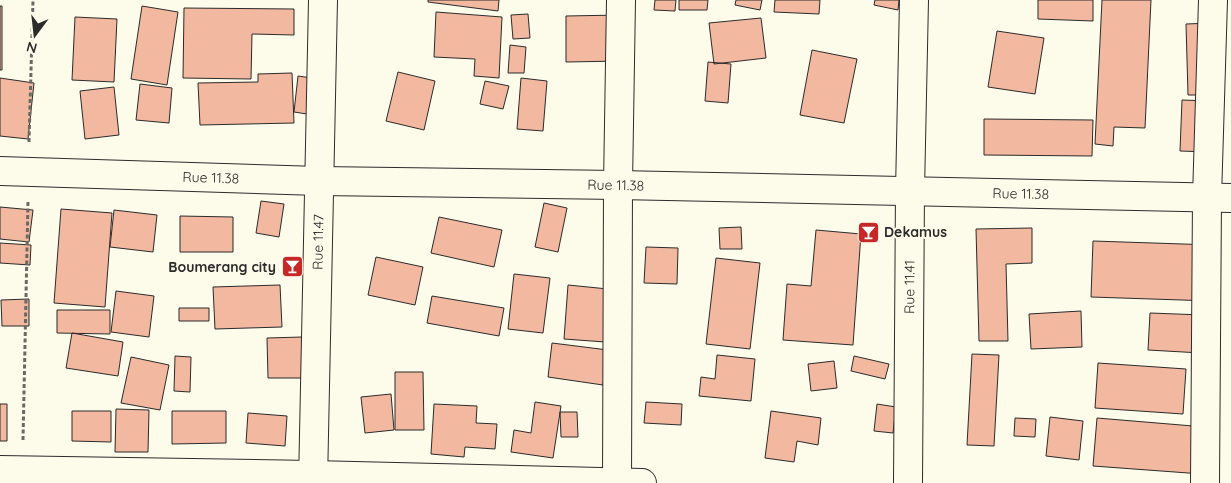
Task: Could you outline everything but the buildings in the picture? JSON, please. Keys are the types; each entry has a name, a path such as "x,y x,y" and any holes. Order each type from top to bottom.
{"street":[{"name":"Rue 11.47","path":"313,479 323,0"},
{"path":"616,483 621,0"},
{"name":"Rue 11.41","path":"908,483 910,191 914,0"},
{"path":"1205,483 1219,198 1214,0"},
{"name":"Rue 11.38","path":"0,172 320,181 618,185 1219,198"},
{"path":"11,471 313,479 642,483"}],"path":[{"path":"11,471 28,172 33,0"}],"place":[{"name":"Dekamus","path":"868,232"},
{"name":"Boumerang city","path":"292,267"}]}
